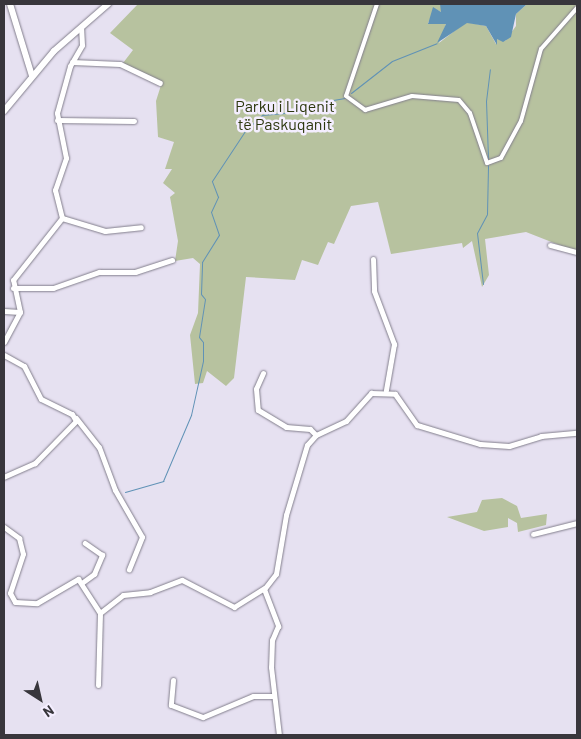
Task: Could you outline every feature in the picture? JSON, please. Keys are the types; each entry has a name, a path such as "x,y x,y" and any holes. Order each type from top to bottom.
{"street":[{"path":"10,4 32,76"},
{"path":"4,112 32,76 108,4"},
{"path":"376,4 346,96 365,110 412,96 460,100 469,110 487,163 503,155 521,121 540,49 577,8"},
{"path":"62,218 55,190 66,158 57,120 72,62 82,45 82,27"},
{"path":"72,62 120,64 160,83"},
{"path":"57,120 134,121"},
{"path":"62,218 105,232 140,227"},
{"path":"4,342 20,312 13,288 26,260 62,218"},
{"path":"550,245 577,252"},
{"path":"373,259 374,291 394,344 386,390"},
{"path":"13,288 53,288 99,272 135,272 172,260"},
{"path":"4,311 20,312"},
{"path":"4,355 24,366 45,402 75,418 95,441 115,490 142,537 129,570"},
{"path":"263,373 256,389 258,410 286,427 310,429 316,435"},
{"path":"98,685 100,613 118,596 150,592 178,580 201,588 229,607 264,589 280,564 295,480 307,445 316,435 341,425 371,393 386,390 398,397 408,418 417,426 480,444 509,446 541,436 577,433"},
{"path":"4,477 35,462 72,428 75,418"},
{"path":"533,534 577,523"},
{"path":"4,527 18,538 23,554 10,593 12,601 37,603 75,579 83,582"},
{"path":"83,582 94,574 102,555 84,543"},
{"path":"83,582 92,608 100,613"},
{"path":"264,589 278,628 272,640 273,696 279,735"},
{"path":"174,680 171,705 202,717 253,696 273,696"}],"green space":[{"name":"Parku i Liqenit të Paskuqanit","path":"138,4 442,4 441,12 435,9 428,23 446,24 439,43 466,22 486,26 496,44 497,39 505,41 516,26 516,14 527,4 577,4 577,252 526,232 485,239 489,275 482,287 472,241 463,248 462,243 391,254 378,202 351,206 334,244 328,242 318,265 302,260 295,280 246,277 234,378 226,386 207,371 203,383 195,384 190,335 198,313 200,264 193,258 175,261 178,241 170,197 175,193 163,183 172,169 165,169 174,142 158,137 156,101 162,82 123,63 133,50 110,33"},
{"path":"502,498 517,506 521,518 547,514 546,525 518,532 517,523 508,518 508,527 484,531 447,517 477,512 482,500"}],"water":[{"path":"440,4 527,4 516,14 511,37 503,42 497,39 497,45 486,26 467,23 437,43 446,24 428,24 433,7 441,12"}],"waterway":[{"path":"351,93 392,61 437,43"},
{"path":"488,158 486,101 490,69"},
{"path":"125,492 163,481 191,415 203,361 203,342 199,337 205,299 201,294 202,262 219,235 211,212 218,197 212,181 245,131 262,115 299,112 316,103 345,98"},
{"path":"483,284 477,233 487,214 488,165"}]}
